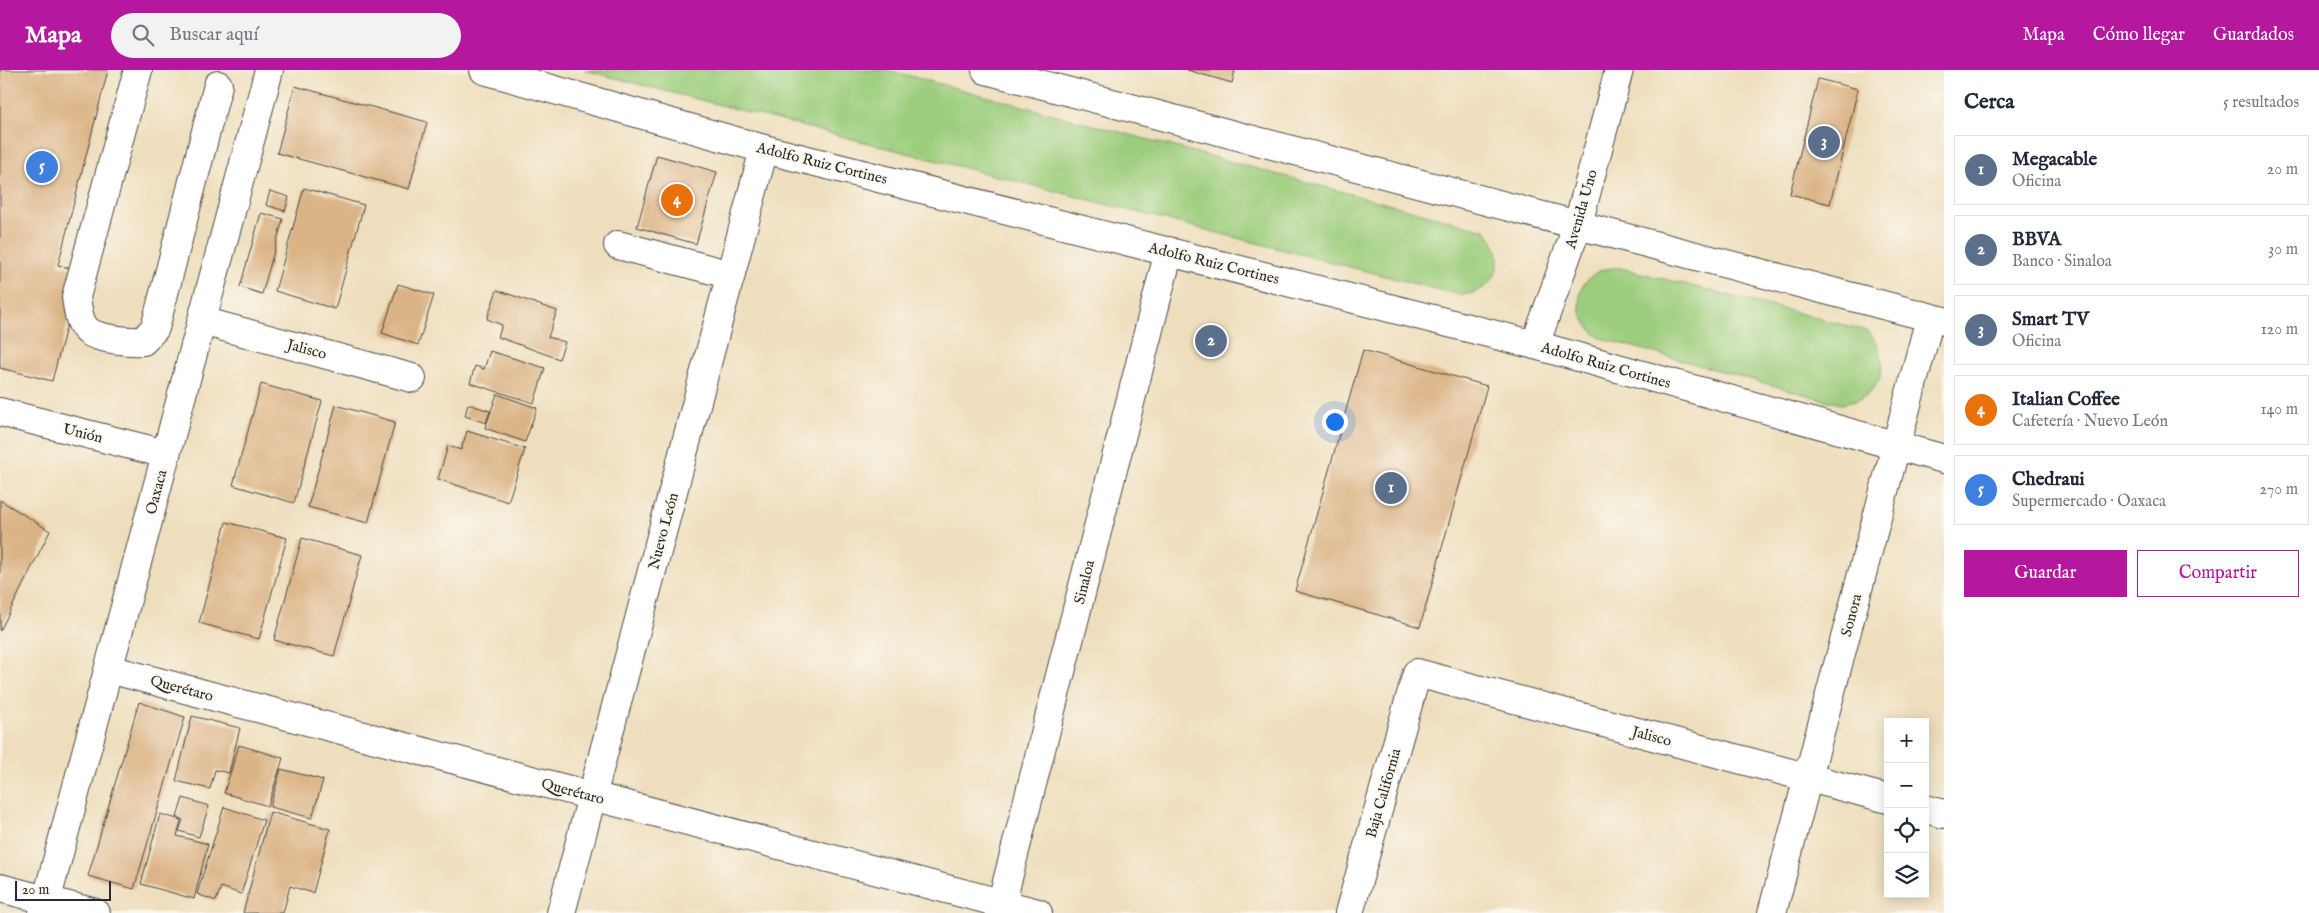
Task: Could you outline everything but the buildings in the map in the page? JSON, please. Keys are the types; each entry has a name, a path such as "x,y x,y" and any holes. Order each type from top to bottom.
{"street":[{"path":"138,70 76,297 80,318 88,331 122,342 143,341 155,328 218,85"},
{"name":"Oaxaca","path":"45,906 269,70"},
{"name":"Adolfo Ruiz Cortines","path":"484,70 764,149 1535,345 1944,458"},
{"path":"986,70 1578,224 1937,320"},
{"name":"Avenida Uno","path":"1535,345 1578,224 1619,70"},
{"name":"Nuevo León","path":"561,913 764,149"},
{"path":"618,245 731,274"},
{"name":"Sinaloa","path":"1001,908 1169,251"},
{"name":"Jalisco","path":"202,320 412,378"},
{"name":"Sonora","path":"1772,913 1896,446 1937,320"},
{"name":"Unión","path":"0,412 166,454"},
{"name":"Querétaro","path":"109,669 592,796 1001,908 1038,913"},
{"name":"Jalisco","path":"1417,673 1884,798"},
{"name":"Baja California","path":"1349,913 1417,673"},
{"path":"1929,810 1944,814"},
{"path":"0,888 45,906 96,913"}],"green space":[{"path":"584,70 888,70 1485,230 1493,241 1497,252 1496,272 1491,281 1483,288 1472,293 1459,295"},
{"path":"1621,268 1868,331 1881,354 1882,366 1880,377 1866,395 1854,401 1840,404 1601,338 1585,321 1579,301 1581,291 1594,274 1605,269"}],"place":[{"name":"Smart TV","path":"1824,142"},
{"name":"Chedraui","path":"42,167"},
{"name":"Italian Coffee","path":"677,200"},
{"name":"BBVA","path":"1211,341"},
{"name":"Megacable","path":"1391,488"}]}
